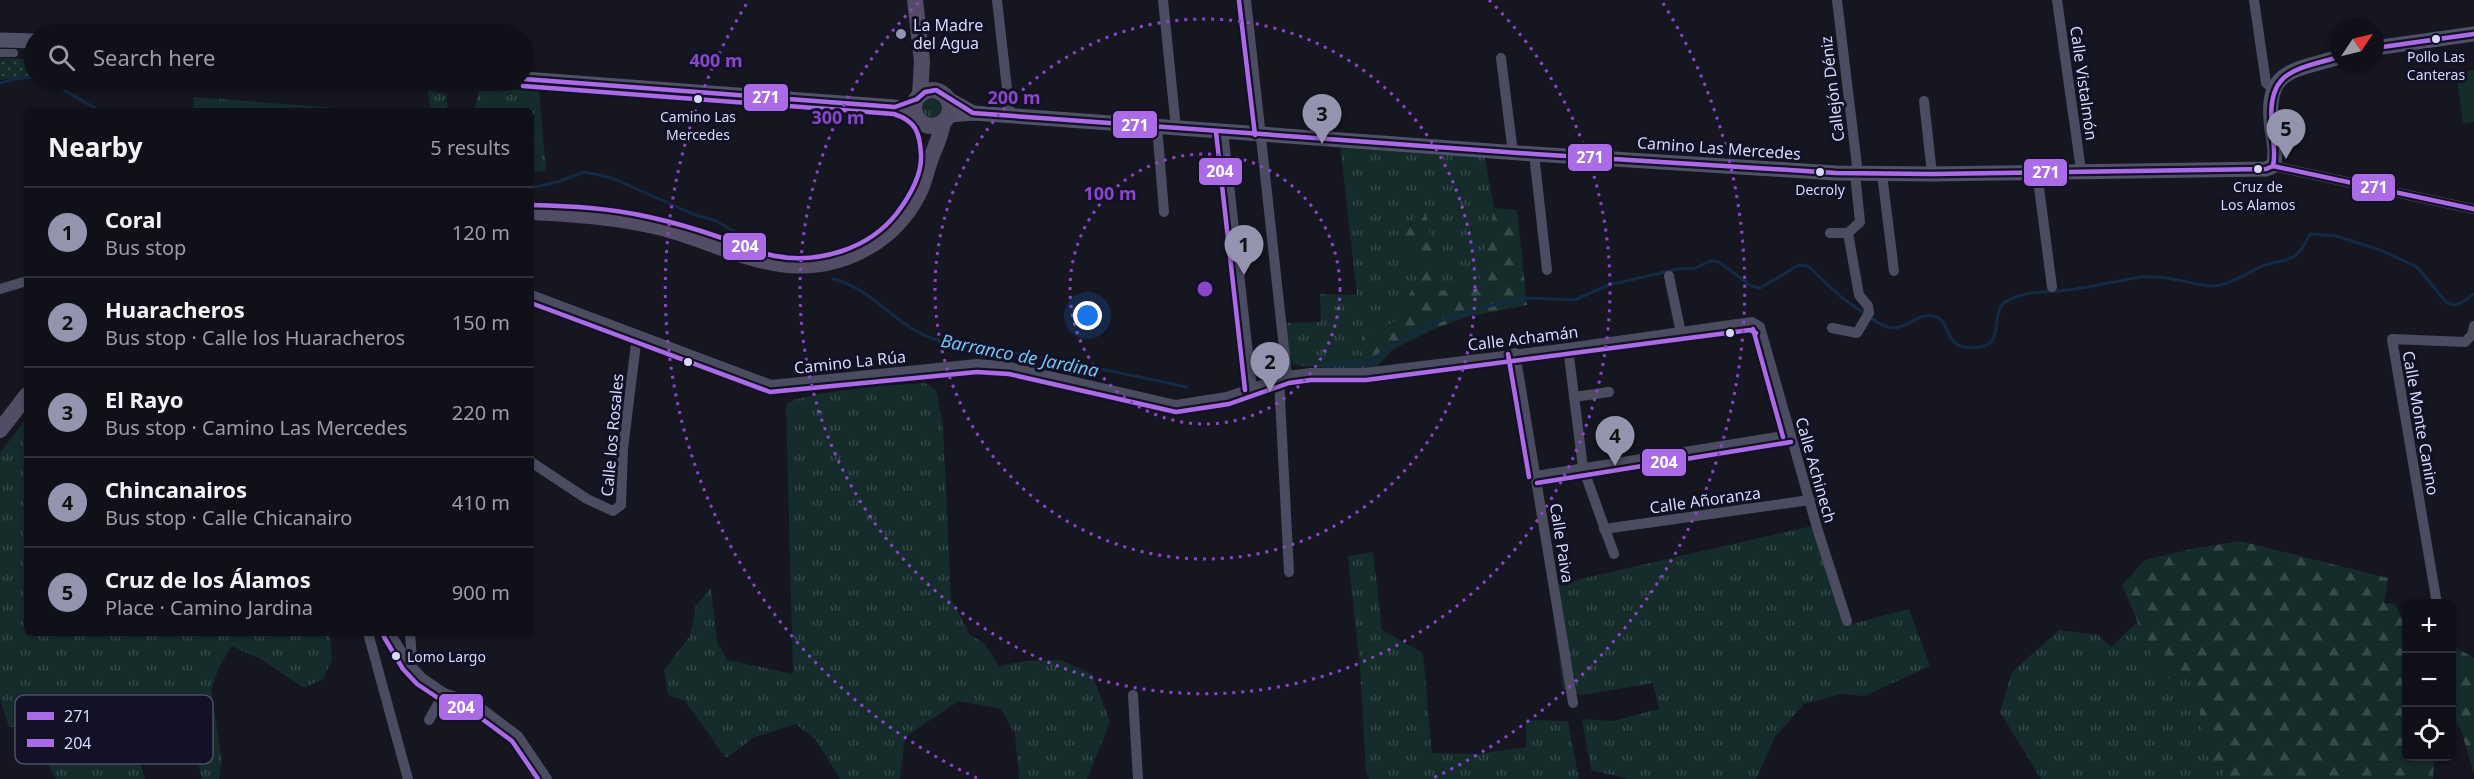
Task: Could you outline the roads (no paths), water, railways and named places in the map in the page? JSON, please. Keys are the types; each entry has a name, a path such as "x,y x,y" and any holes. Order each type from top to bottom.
{"main road":[{"path":"915,0 922,61 918,107 930,160"},
{"path":"2384,47 2474,34"},
{"path":"0,40 24,41"},
{"path":"2273,166 2276,158 2269,108 2272,88 2282,77 2330,60"},
{"path":"534,212 616,218 703,239 763,261 797,266 824,264 859,252 890,232 904,216 917,196 930,160 937,148 945,107 922,61"},
{"path":"534,80 918,107"},
{"path":"918,107 931,90 945,107"},
{"path":"918,107 931,125 945,107"},
{"name":"Camino Las Mercedes","path":"945,107 973,113 1513,153 1857,174 2266,169 2273,166"},
{"path":"0,430 24,398"}],"street":[{"path":"998,0 1010,115"},
{"path":"1163,0 1176,128"},
{"path":"1246,0 1262,134 1283,378 1289,572"},
{"name":"Callejón Déniz","path":"1837,0 1857,174 1860,222 1848,233"},
{"name":"Calle Vistalmón","path":"2057,0 2081,171"},
{"path":"2254,0 2266,83 2272,88"},
{"path":"0,53 14,52"},
{"path":"1501,58 1513,153"},
{"path":"1924,101 1932,174"},
{"path":"1157,126 1164,212"},
{"path":"1223,131 1252,389"},
{"path":"1534,154 1547,270"},
{"path":"2273,166 2474,209"},
{"path":"2037,172 2052,287"},
{"path":"1882,174 1893,271"},
{"path":"1830,233 1848,233 1859,295 1868,306 1867,316 1857,333 1832,328"},
{"path":"1669,276 1681,333"},
{"path":"0,289 24,282"},
{"name":"Camino La Rúa","path":"534,296 771,386 977,364 1010,367 1176,405 1227,397 1283,378"},
{"name":"Calle Achamán","path":"1283,378 1311,373 1365,373 1752,322 1760,327"},
{"name":"Calle Monte Canino","path":"2436,599 2391,339 2465,342 2472,335 2474,326"},
{"name":"Calle Achinech","path":"1760,327 1790,435 1847,621"},
{"name":"Calle los Rosales","path":"534,464 587,499 614,511 621,505 623,449 637,335"},
{"path":"1568,348 1583,468 1614,554"},
{"name":"Calle Paiva","path":"1515,353 1573,703"},
{"path":"1574,397 1609,392"},
{"path":"1536,476 1790,435"},
{"name":"Calle Añoranza","path":"1604,529 1810,500"},
{"path":"369,636 408,779"},
{"path":"392,636 409,664 422,678 444,693 474,703 518,736 547,779"},
{"path":"409,664 412,659 410,636"},
{"path":"429,720 444,693"},
{"path":"1132,695 1138,779"}],"waterway":[{"path":"0,83 24,78"},
{"path":"64,90 95,108"},
{"path":"534,187 584,172 612,178 693,214 716,221 763,248"},
{"name":"Barranco de Jardina","path":"1870,317 1891,328 1900,327 1921,317 1936,317 1945,325 1953,341 1959,345 1980,347 1987,345 1994,336 2001,306 2019,296 2083,288 2142,277 2168,278 2215,286 2236,280 2264,265 2295,256 2302,249 2310,234 2336,236 2380,250 2417,267 2446,302 2454,305 2474,294"},
{"name":"Barranco de Jardina","path":"1324,366 1370,362 1392,345 1436,322 1493,305 1529,298 1574,300 1609,285 1678,269 1696,268 1710,261 1719,262 1751,286 1760,288 1799,265 1808,266 1841,297 1864,313"},
{"name":"Barranco de Jardina","path":"833,279 859,290 908,326 934,339 1187,387"}],"place":[{"name":"La Madre del Agua","path":"901,34"},
{"name":"Pollo Las Canteras","path":"2436,39"},
{"name":"Camino Las Mercedes","path":"698,99"},
{"name":"El Rayo","path":"1322,144"},
{"name":"Cruz de los Álamos","path":"2286,159"},
{"name":"Cruz de Los Alamos","path":"2258,169"},
{"name":"Decroly","path":"1820,172"},
{"name":"Coral","path":"1244,275"},
{"name":"Huaracheros","path":"1270,392"},
{"name":"Chincanairos","path":"1615,466"},
{"name":"Lomo Largo","path":"396,656"}]}
